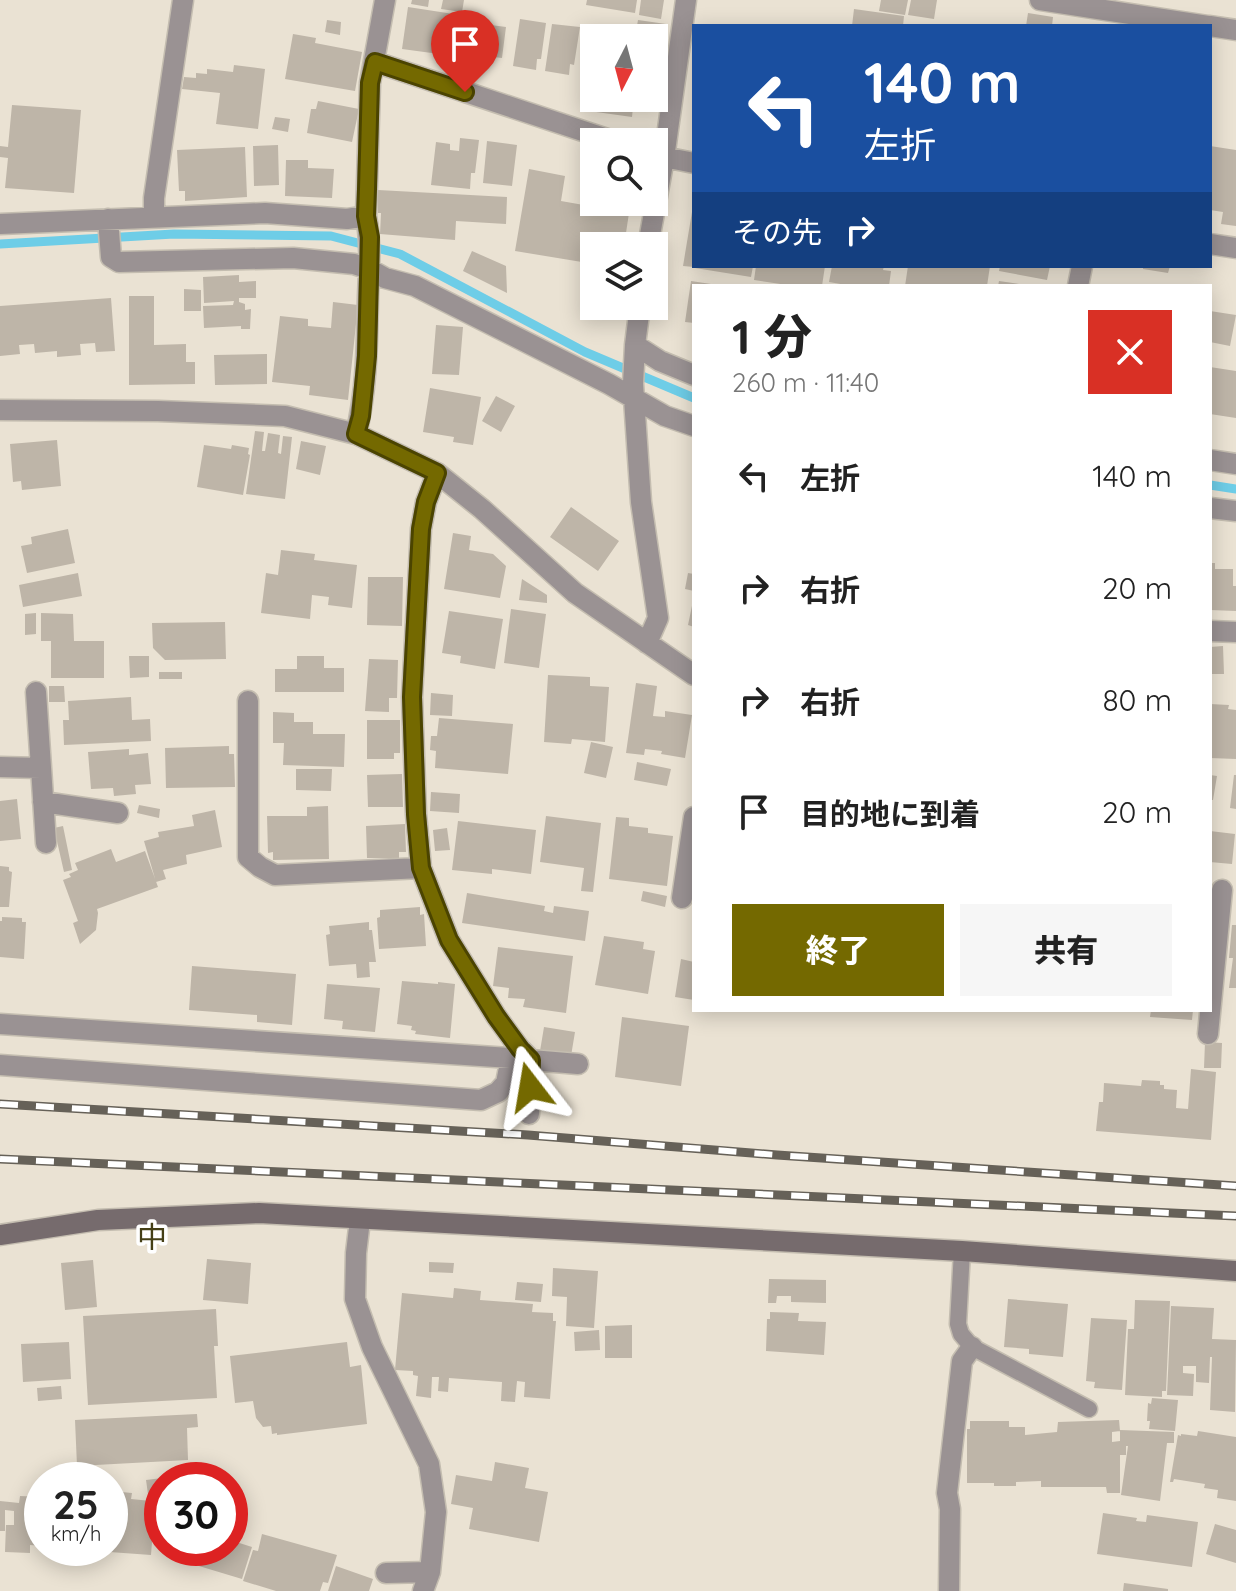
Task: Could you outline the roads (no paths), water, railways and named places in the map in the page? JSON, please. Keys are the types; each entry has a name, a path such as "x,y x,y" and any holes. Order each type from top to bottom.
{"street":[{"path":"154,217 154,198 183,0"},
{"path":"356,434 361,416 367,356 369,254 366,216 370,83 385,0"},
{"path":"664,128 686,0"},
{"path":"1040,0 1121,20 1180,24"},
{"path":"1212,26 1236,30"},
{"path":"375,62 580,130"},
{"path":"668,158 692,163"},
{"path":"0,224 108,225 154,217 265,213 347,219 366,216"},
{"path":"108,225 111,257 119,262 293,258 354,264 369,254"},
{"path":"1212,244 1236,248"},
{"path":"369,254 385,278 415,286 609,384 634,384 665,416 692,425"},
{"path":"638,320 634,384 641,502 658,618 647,643"},
{"path":"635,345 660,361 692,374"},
{"path":"0,410 285,416 356,434 437,473 575,593 692,674"},
{"path":"1212,460 1236,464"},
{"path":"437,473 426,502 421,529 412,697 421,868 449,940 520,1056 529,1114"},
{"path":"1212,508 1236,511"},
{"path":"1212,631 1236,632"},
{"path":"36,692 46,843"},
{"path":"248,701 248,857 275,875 421,868"},
{"path":"0,767 41,768"},
{"path":"43,802 118,813"},
{"path":"682,898 692,830"},
{"path":"1212,996 1223,890"},
{"path":"1208,1034 1210,1012"},
{"path":"0,1024 520,1056 578,1064"},
{"path":"0,1065 481,1100 498,1092 506,1083 520,1056"},
{"path":"0,1235 98,1220 259,1213 962,1251 1236,1271"},
{"path":"360,1220 355,1299 372,1347 429,1464 436,1512 426,1581 386,1573"},
{"path":"949,1591 950,1509 947,1493 962,1361 972,1347"}],"lane":[{"path":"962,1251 958,1324 961,1334 972,1347 1089,1409"}],"waterway":[{"path":"0,244 174,234 331,236 400,254 585,352 692,397"},
{"path":"1212,485 1236,489"}],"railway":[{"path":"0,1104 528,1135 1236,1186"},
{"path":"0,1159 1236,1216"}],"district":[{"name":"中","path":"152,1237"}]}
